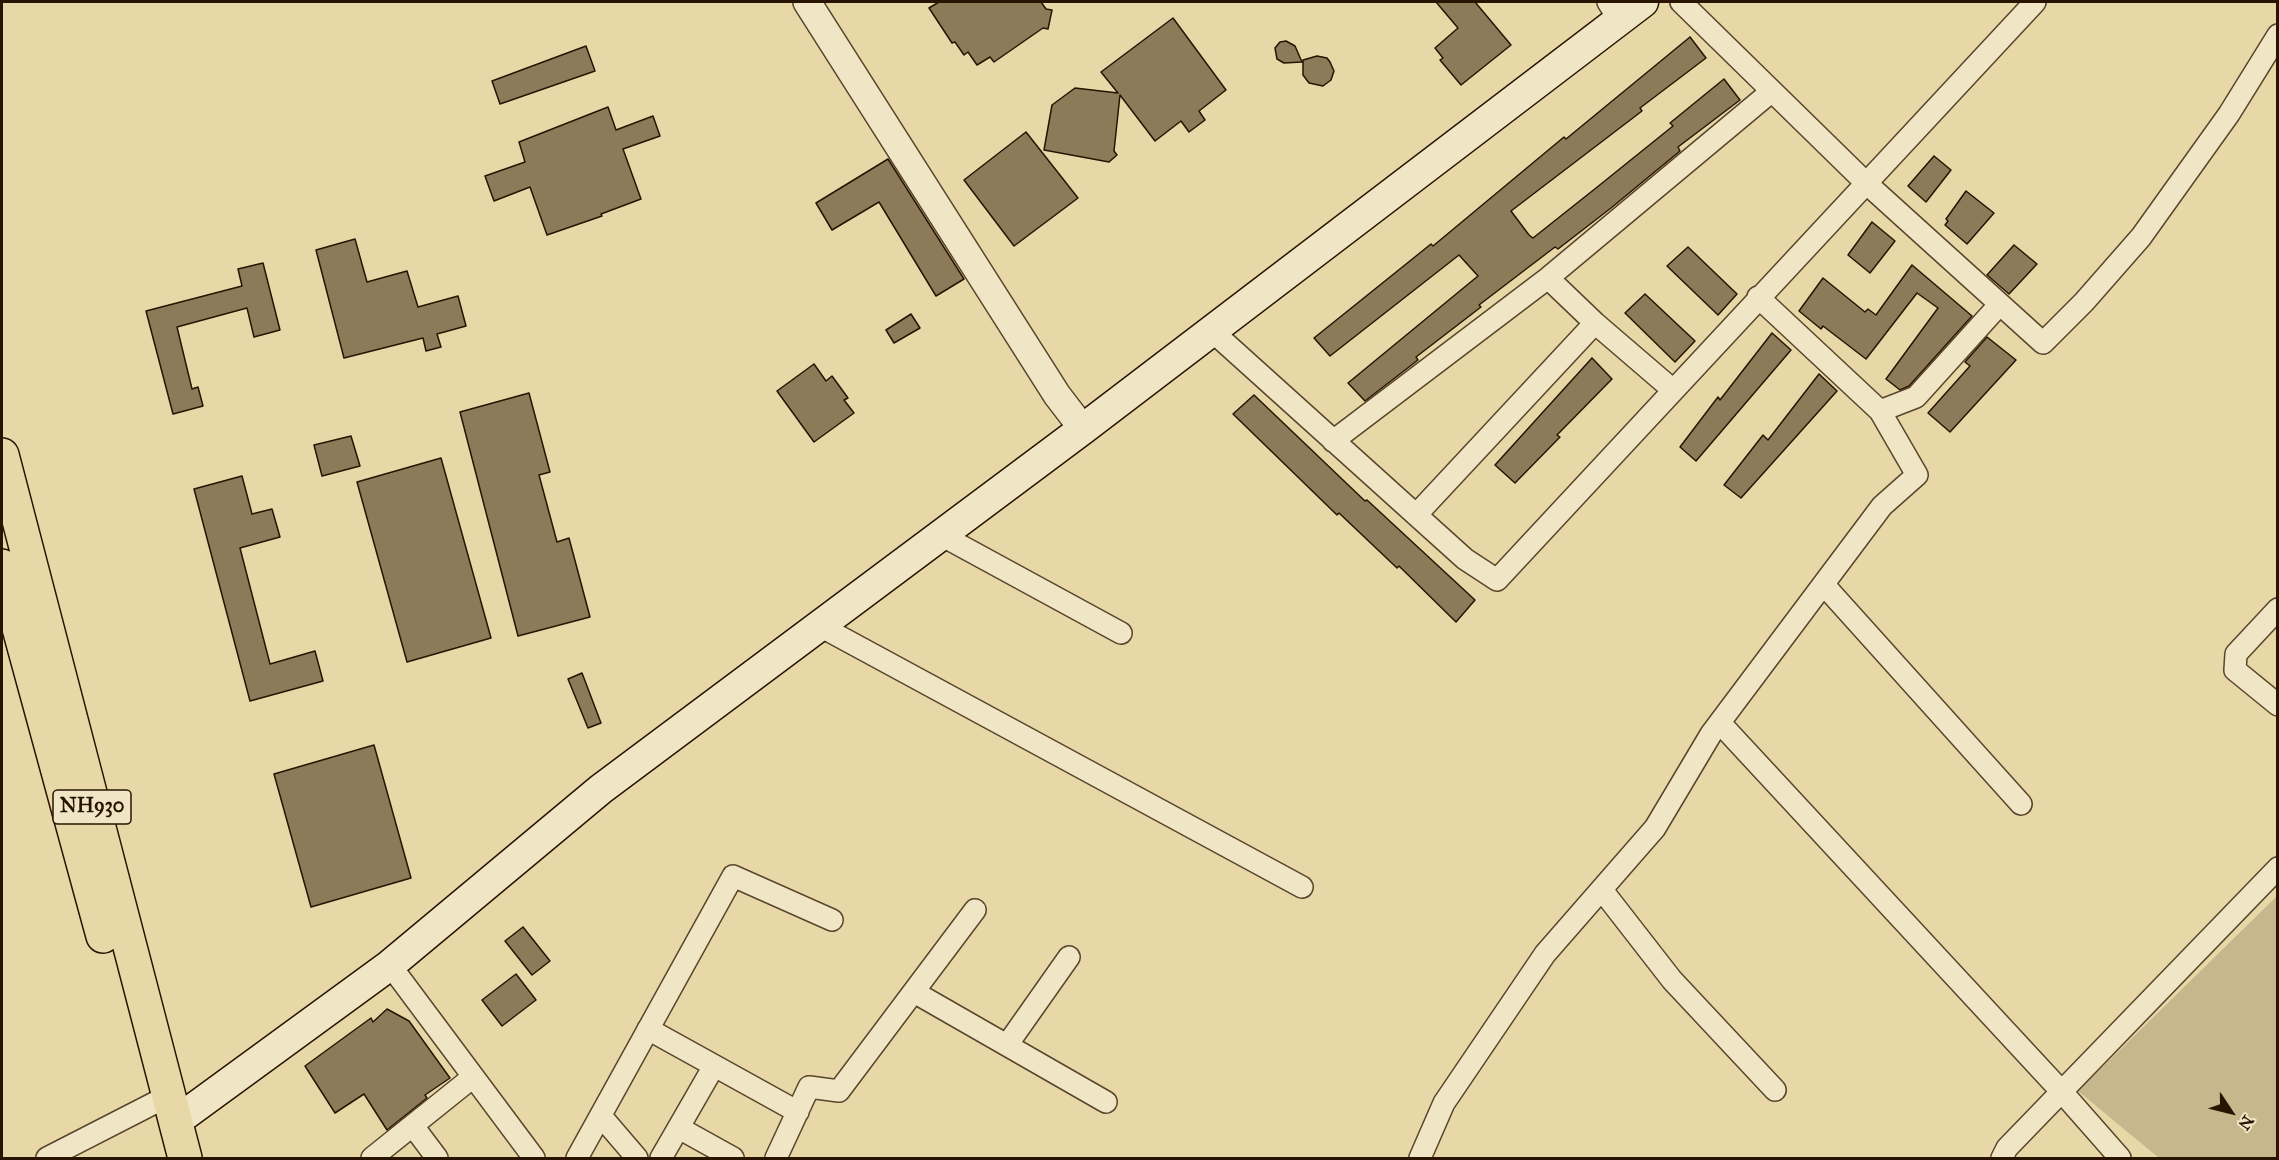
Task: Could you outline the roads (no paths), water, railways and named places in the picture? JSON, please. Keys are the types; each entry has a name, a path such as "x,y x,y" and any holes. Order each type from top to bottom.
{"highway":[{"name":"NH930","path":"2,455 164,1109 162,1158"},
{"name":"NH930","path":"2,566 164,1109 185,1158"}],"main road":[{"path":"164,1109 390,965 601,789 1212,331 1614,11 1642,2"}],"street":[{"path":"807,2 1057,395 1083,429"},
{"path":"1681,2 1865,182 2043,343 2084,302 2141,237 2229,114 2277,35"},
{"path":"1212,331 1465,560 1497,580 2035,2"},
{"path":"1333,441 1548,279 1772,91"},
{"path":"1548,279 1673,390"},
{"path":"1420,1158 1444,1103 1539,963 1655,828 1678,786 1720,723 1882,506 1917,475 1880,411 1758,297"},
{"path":"1880,411 1916,397 2000,304"},
{"path":"1416,515 1595,323"},
{"path":"941,535 1120,633"},
{"path":"1824,585 2021,804"},
{"path":"2277,609 2236,654 2235,670 2277,705"},
{"path":"820,626 1302,887"},
{"path":"1720,723 2062,1092 2120,1158"},
{"path":"2002,1158 2007,1148 2277,868"},
{"path":"577,1158 733,876 832,920"},
{"path":"1602,890 1671,980 1775,1090"},
{"path":"776,1158 809,1087 839,1091 975,910"},
{"path":"1006,1045 1069,957"},
{"path":"390,965 534,1158"},
{"path":"914,992 1106,1102"},
{"path":"648,1029 798,1112"},
{"path":"661,1158 714,1066"},
{"path":"372,1158 473,1077"},
{"path":"46,1158 164,1109"},
{"path":"601,1116 637,1158"},
{"path":"413,1126 437,1158"},
{"path":"679,1128 733,1158"}]}
